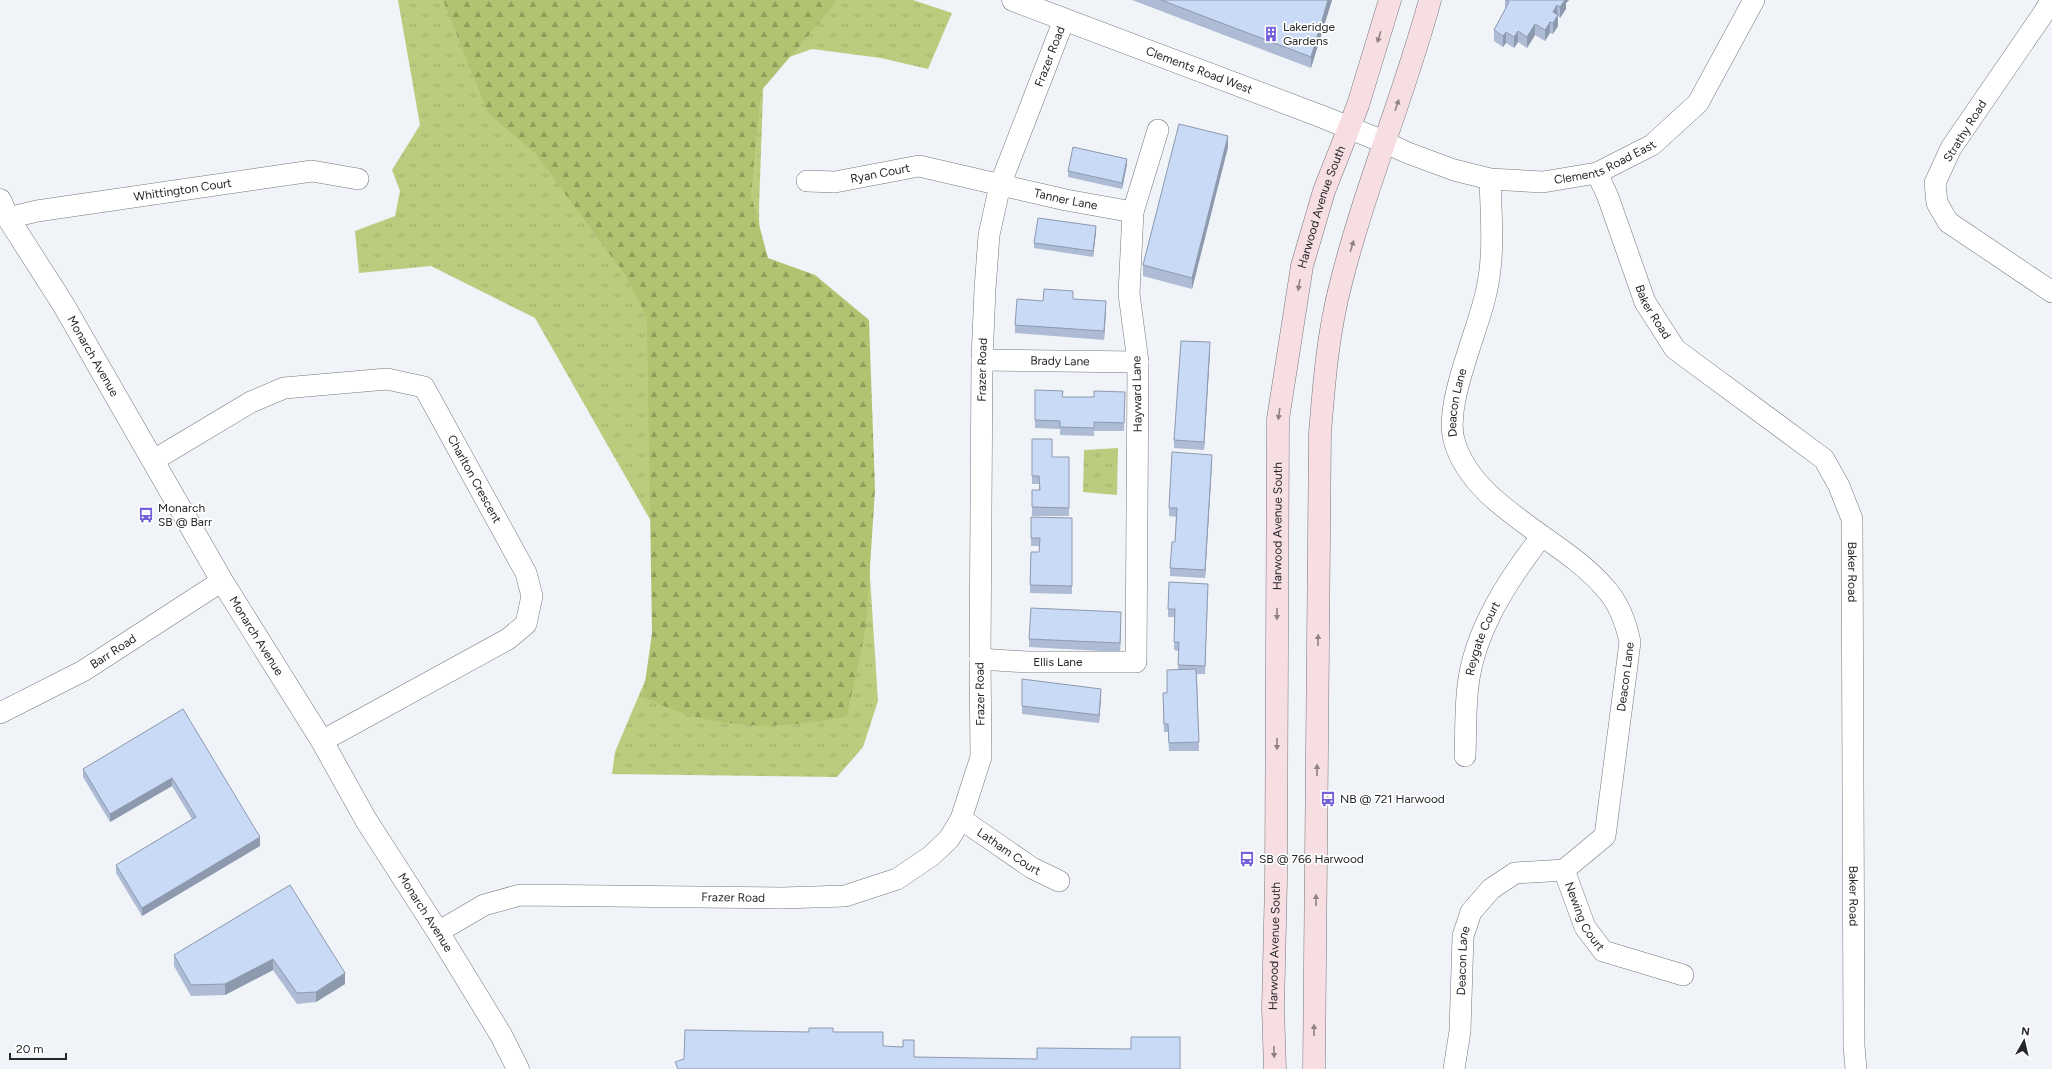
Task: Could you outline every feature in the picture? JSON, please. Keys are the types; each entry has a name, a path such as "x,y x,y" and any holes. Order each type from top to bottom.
{"main road":[{"name":"Harwood Avenue South","path":"1275,1069 1273,1008 1276,881 1278,419 1302,266 1324,191 1349,129 1390,0"},
{"path":"1314,1069 1320,433 1326,358 1340,284 1384,142 1419,41 1430,0"}],"street":[{"name":"Clements Road West","path":"1013,0 1384,142"},
{"name":"Clements Road East","path":"1384,142 1408,153 1454,170 1490,179 1543,182 1597,173 1652,145 1698,103 1754,0"},
{"name":"Strathy Road","path":"2051,0 2043,14 1951,148 1935,183 1936,203 1948,222 2052,292"},
{"name":"Frazer Road","path":"438,932 484,905 520,895 782,898 846,896 897,880 931,856 949,839 961,819 981,757 980,659 982,360 989,235 1000,185 1064,20"},
{"name":"Hayward Lane","path":"1136,662 1138,362 1129,294 1133,212 1158,130"},
{"name":"Ryan Court","path":"807,181 835,182 919,166 1000,185"},
{"name":"Whittington Court","path":"4,209 37,211 312,171 358,179"},
{"name":"Baker Road","path":"1597,173 1608,197 1645,302 1675,349 1824,459 1839,486 1852,519 1854,1046 1856,1069"},
{"name":"Deacon Lane","path":"1454,1069 1460,1031 1463,936 1471,912 1491,889 1515,873 1564,870 1605,836 1630,642 1625,620 1605,588 1569,555 1542,536 1473,478 1454,440 1451,421 1461,376 1487,292 1492,245 1490,179"},
{"name":"Tanner Lane","path":"1000,185 1133,212"},
{"name":"Monarch Avenue","path":"4,209 63,304 154,460 222,581 322,741 366,820 438,932 501,1035 518,1069"},
{"name":"Brady Lane","path":"982,360 1138,362"},
{"name":"Charlton Crescent","path":"154,460 251,402 284,388 387,379 424,387 526,573 532,596 526,624 508,639 322,741"},
{"name":"Reygate Court","path":"1465,756 1468,685 1478,646 1494,608 1528,554 1542,536"},
{"name":"Barr Road","path":"0,713 83,671 222,581"},
{"name":"Ellis Lane","path":"980,659 1027,662 1136,662"},
{"name":"Latham Court","path":"961,819 1032,868 1059,881"},
{"name":"Newing Court","path":"1564,870 1585,927 1603,952 1683,975"}],"green space":[{"path":"398,0 913,0 952,13 928,69 881,58 812,49 764,66 759,208 761,319 853,314 878,701 863,747 837,777 612,774 615,752 668,626 668,551 535,318 431,266 359,273 355,231 395,216 400,191 392,170 420,125"},
{"path":"443,0 835,0 835,4 761,91 751,195 768,258 815,275 869,320 875,490 866,627 847,716 786,725 746,725 726,723 686,714 643,697 652,633 647,317 626,276 536,154 488,113"},
{"path":"1118,448 1117,495 1083,492 1084,450"}],"building":[{"name":"Lakeridge Gardens","path":"1161,0 1328,0 1311,57"},
{"path":"1506,0 1565,0 1560,7 1557,5 1553,12 1558,15 1553,23 1550,22 1545,30 1535,24 1527,37 1518,31 1514,37 1506,32 1503,36 1494,30 1509,2"},
{"path":"1179,124 1228,136 1192,278 1143,265"},
{"path":"1073,147 1127,159 1122,183 1068,171"},
{"path":"1038,218 1096,226 1093,251 1034,243"},
{"path":"1044,289 1073,291 1073,299 1106,301 1104,331 1015,325 1017,299 1043,301"},
{"path":"1181,341 1210,342 1204,442 1174,440"},
{"path":"1035,390 1063,391 1062,397 1094,397 1094,391 1125,392 1124,423 1094,422 1094,428 1060,427 1060,421 1035,420"},
{"path":"1032,439 1052,439 1052,457 1069,457 1069,508 1032,507 1032,490 1040,490 1039,476 1032,476"},
{"path":"1172,452 1212,455 1205,570 1170,568 1172,542 1175,542 1177,508 1169,508"},
{"path":"1031,517 1072,518 1072,586 1030,585 1031,552 1039,552 1040,538 1031,538"},
{"path":"1169,582 1208,584 1205,666 1178,665 1179,642 1174,642 1175,609 1168,609"},
{"path":"1031,608 1121,612 1120,643 1029,639"},
{"path":"1196,669 1199,742 1169,743 1168,724 1164,724 1163,693 1167,693 1167,670"},
{"path":"1022,679 1101,689 1099,715 1022,706"},
{"path":"183,709 260,837 142,908 116,865 196,817 172,778 110,814 83,769"},
{"path":"290,885 345,973 316,992 297,993 273,959 225,984 191,985 174,955"},
{"path":"809,1028 833,1028 833,1032 883,1032 883,1046 903,1047 903,1040 914,1040 914,1057 1037,1059 1037,1048 1131,1049 1131,1037 1180,1037 1180,1069 678,1069 675,1062 684,1059 685,1030 809,1032"}],"place":[{"name":"Lakeridge Gardens","path":"1271,34"},
{"name":"Monarch SB @ Barr","path":"146,515"},
{"name":"NB @ 721 Harwood","path":"1328,799"},
{"name":"SB @ 766 Harwood","path":"1247,859"}]}
